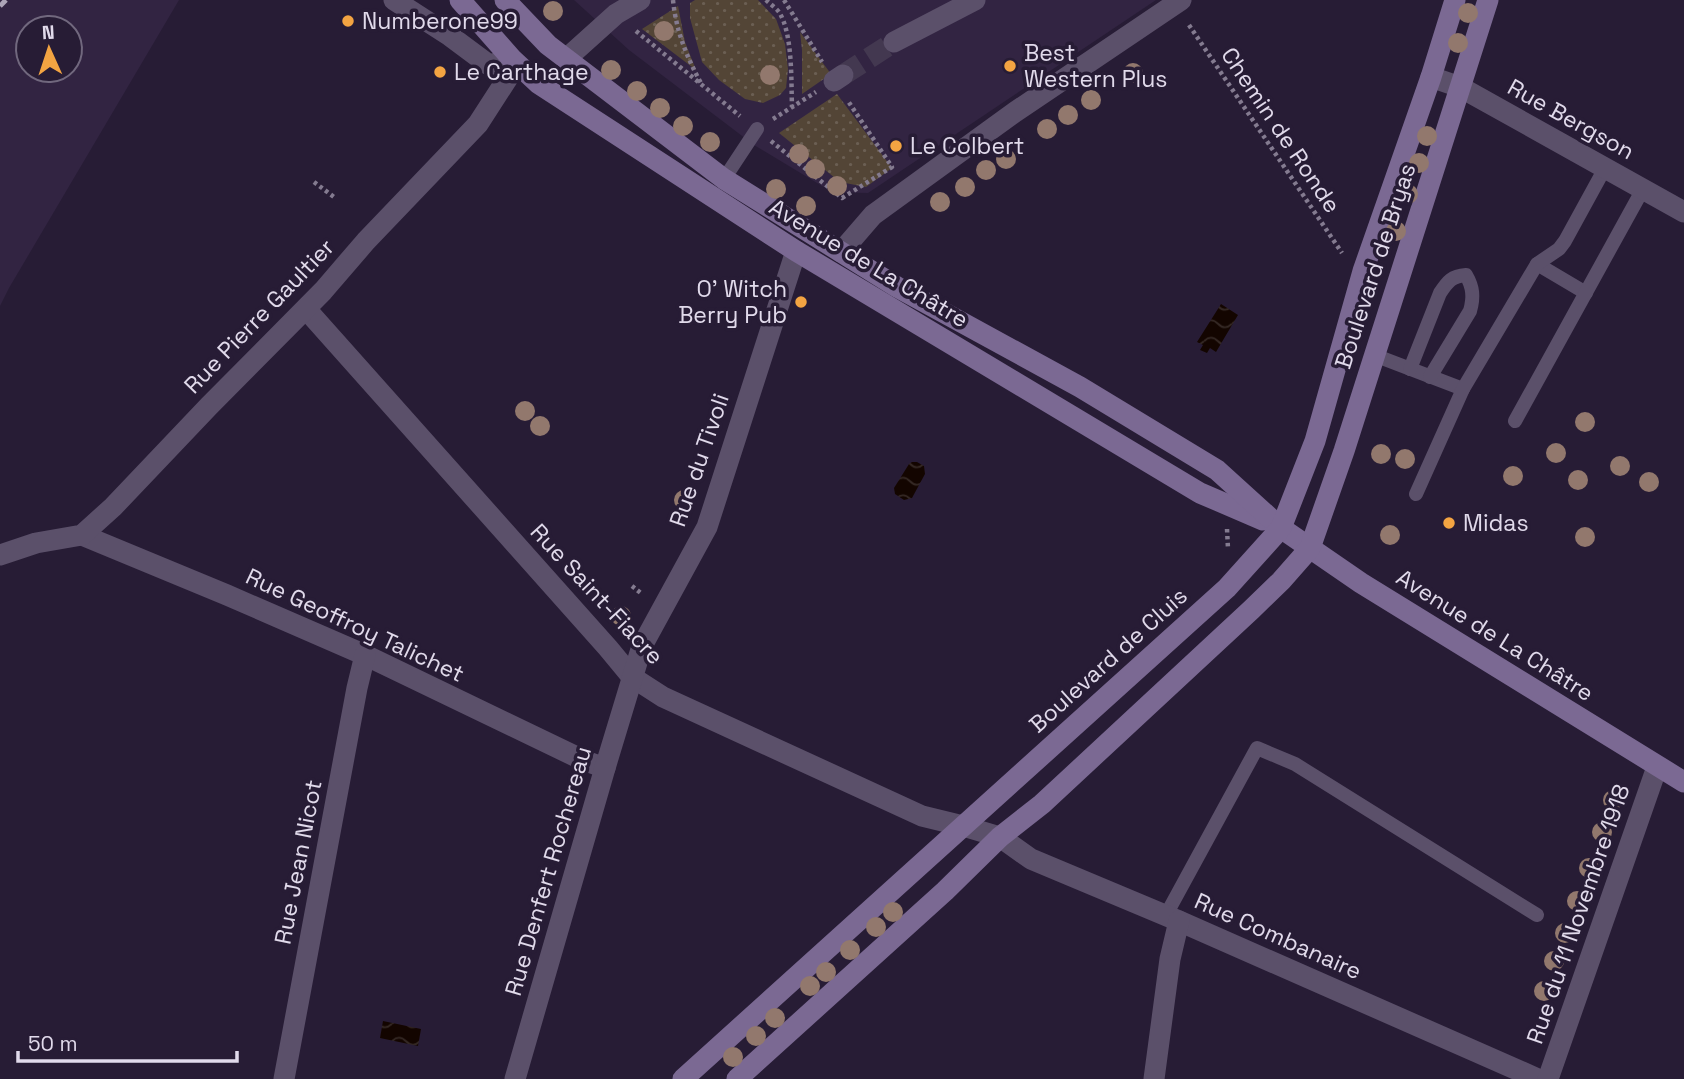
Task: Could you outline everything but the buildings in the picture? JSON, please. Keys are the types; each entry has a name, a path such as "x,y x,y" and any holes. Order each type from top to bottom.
{"main road":[{"name":"Avenue de La Châtre","path":"460,0 512,59 539,84 796,251 1200,493 1282,528"},
{"name":"Avenue de La Châtre","path":"505,0 548,45 724,179 897,287 1080,387 1217,470 1282,528 1310,548 1373,590 1684,782"},
{"name":"Boulevard de Bryas","path":"1282,528 1315,441 1363,271 1455,0"},
{"name":"Boulevard de Bryas","path":"1310,548 1488,0"},
{"path":"657,161 705,178 809,245 826,252 841,252"},
{"name":"Boulevard de Cluis","path":"683,1079 1227,588 1282,528"},
{"path":"737,1079 1000,838 1042,804 1251,610 1310,548"}],"street":[{"path":"394,0 489,65 512,59"},
{"path":"566,59 616,14 639,0"},
{"path":"894,42 975,0"},
{"path":"841,252 873,215 1015,111 1178,2"},
{"name":"Rue Pierre Gaultier","path":"82,535 113,507 306,309 366,241 478,124 509,76 512,59"},
{"name":"Rue Bergson","path":"1431,77 1460,87 1684,212"},
{"name":"Rue du Tivoli","path":"632,677 642,646 707,527 796,251"},
{"name":"Rue Saint-Fiacre","path":"306,309 632,677 663,697 922,816 963,826"},
{"path":"0,555 36,543 82,535"},
{"name":"Rue Geoffroy Talichet","path":"82,535 366,655 583,760 605,768"},
{"name":"Rue Jean Nicot","path":"284,1079 357,688 366,655"},
{"name":"Rue Denfert Rochereau","path":"515,1079 632,677"},
{"name":"Rue du 11 Novembre 1918","path":"1548,1079 1657,766"},
{"path":"963,826 1000,838"},
{"name":"Rue Combanaire","path":"1000,838 1031,859 1538,1079"},
{"path":"1154,1079 1170,959 1172,918"}],"lane":[{"path":"724,179 757,130"},
{"path":"1416,494 1463,389 1537,264 1559,249 1565,241 1605,168"},
{"path":"1514,421 1643,189"},
{"path":"1537,264 1586,293"},
{"path":"1410,369 1445,284 1455,276 1466,275 1473,289 1474,300 1430,377"},
{"path":"1374,355 1463,389"},
{"path":"1172,918 1257,748 1295,764 1537,915"}],"path":[{"path":"673,0 683,45 703,87"},
{"path":"766,0 779,12 787,33 791,61 792,107"},
{"path":"616,14 842,198 892,167 839,78 784,0"},
{"name":"Chemin de Ronde","path":"1178,2 1345,258 1363,271"},
{"path":"757,130 839,78"},
{"path":"314,182 334,197"},
{"path":"1222,523 1227,530 1228,557"}],"shaded area":[{"path":"0,0 179,0 0,306"},
{"path":"574,0 1156,0 868,193 832,192 754,145 629,50"},
{"path":"695,0 758,0 776,19 785,44 788,69 786,88 780,95 763,103 745,99 719,80 702,62 690,18 690,3"},
{"path":"678,6 685,42 696,70 642,29"},
{"path":"800,32 831,74 802,94 802,50"},
{"path":"837,94 892,168 866,187 840,182 779,133"}],"water":[{"path":"1221,304 1238,315 1216,352 1210,348 1207,353 1200,350 1203,345 1197,342"},
{"path":"912,462 924,466 925,474 912,498 904,500 895,494 894,488"},
{"path":"383,1021 421,1029 418,1046 380,1038"}],"tunnel":[{"path":"843,75 894,42"}],"railway":[{"path":"0,6 6,0"}],"place":[{"name":"Numberone99","path":"348,21"},
{"name":"Best Western Plus","path":"1010,66"},
{"name":"Le Carthage","path":"440,72"},
{"name":"Le Colbert","path":"896,146"},
{"name":"O' Witch Berry Pub","path":"801,302"},
{"name":"Midas","path":"1449,523"}]}
